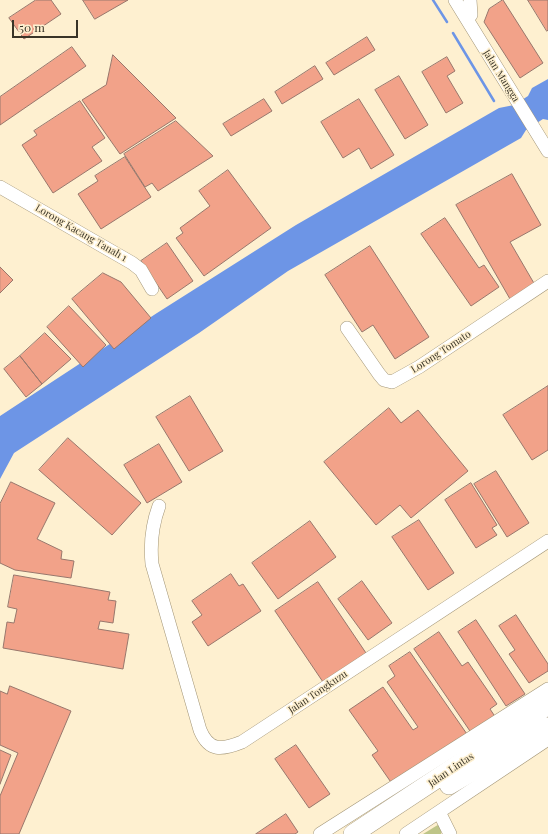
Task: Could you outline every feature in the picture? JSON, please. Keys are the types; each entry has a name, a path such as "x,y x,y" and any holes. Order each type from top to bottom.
{"highway":[{"name":"Jalan Lintas","path":"353,834 548,706"},
{"name":"Jalan Lintas","path":"374,834 452,783 548,727"}],"street":[{"name":"Jalan Mangga","path":"455,0 510,84"},
{"name":"Jalan Mangga","path":"462,0 546,144"},
{"path":"470,0 471,15"},
{"name":"Lorong Kacang Tanah 1","path":"0,187 132,262 140,270 152,289"},
{"name":"Lorong Tomato","path":"347,328 384,380 392,382 425,364 548,281"},
{"name":"Jalan Tongkuzu","path":"159,506 150,548 152,564 200,730 204,740 210,746 223,748 242,742 548,541"},
{"path":"320,834 548,690"},
{"path":"406,834 548,739"},
{"path":"439,812 450,834"}],"green space":[{"path":"441,823 441,834 423,834"}],"water":[{"path":"548,79 548,120 543,119 526,130 521,138 288,271 199,333 14,453 0,479 0,416 157,313 296,225 499,108 514,105 528,96 532,88"}],"building":[{"path":"36,0 51,0 61,14 24,39 9,18"},
{"path":"83,0 128,0 95,19"},
{"path":"503,0 543,63 520,78 484,22 489,9"},
{"path":"528,0 548,0 547,31"},
{"path":"367,37 375,50 334,75 326,63"},
{"path":"72,47 86,66 0,125 0,97"},
{"path":"113,55 176,118 120,154 82,100 106,85"},
{"path":"447,57 455,71 447,76 463,103 446,113 422,72"},
{"path":"315,66 323,79 282,104 275,92"},
{"path":"399,76 428,125 405,139 375,90"},
{"path":"264,99 272,111 231,136 223,124"},
{"path":"359,99 394,155 371,169 359,148 343,158 321,122"},
{"path":"80,101 105,138 92,147 102,161 53,193 22,145 37,135 34,131"},
{"path":"176,121 213,156 158,191 152,183 145,187 124,154"},
{"path":"125,157 151,197 101,229 78,194 98,181 95,176"},
{"path":"228,170 271,228 204,276 176,238 183,233 180,228 210,206 199,191"},
{"path":"512,174 541,225 510,242 535,285 510,299 456,205"},
{"path":"445,218 479,268 484,265 499,287 471,306 421,234"},
{"path":"167,243 193,281 167,299 141,261"},
{"path":"370,246 429,337 395,359 373,325 362,332 325,275"},
{"path":"0,267 13,280 0,293"},
{"path":"103,273 121,282 151,318 114,349 72,299"},
{"path":"69,306 106,345 83,367 47,327"},
{"path":"45,333 71,359 42,384 20,356"},
{"path":"20,356 42,384 26,397 4,369"},
{"path":"548,386 548,450 532,460 503,415"},
{"path":"190,396 223,451 189,471 156,417"},
{"path":"389,408 401,423 418,410 468,471 411,518 400,505 376,525 324,462"},
{"path":"68,438 141,503 112,535 39,470"},
{"path":"159,444 182,482 147,503 124,465"},
{"path":"496,471 529,523 507,537 474,484"},
{"path":"11,482 55,503 37,539 62,551 61,559 74,561 71,578 15,570 0,563 0,504"},
{"path":"471,483 497,525 492,528 497,535 476,548 445,500"},
{"path":"419,520 454,573 428,590 392,537"},
{"path":"310,521 336,557 278,599 252,563"},
{"path":"231,574 239,586 243,584 261,611 208,646 192,622 202,615 192,601"},
{"path":"14,575 110,592 108,600 116,601 113,623 100,621 98,629 129,634 123,669 3,648 7,622 14,623 17,609 8,607"},
{"path":"362,581 392,623 368,640 338,599"},
{"path":"318,582 366,653 323,682 275,611"},
{"path":"516,615 548,664 548,671 529,683 509,654 515,650 499,626"},
{"path":"476,620 525,694 506,706 458,632"},
{"path":"439,632 462,666 468,662 497,704 490,709 496,718 472,734 414,649"},
{"path":"410,652 469,737 395,788 372,755 378,751 349,710 383,687 413,730 418,727 387,682 395,676 389,666"},
{"path":"10,686 71,711 19,834 0,834 0,796 18,753 0,745 0,691 7,694"},
{"path":"296,745 330,794 309,808 275,759"},
{"path":"0,750 11,755 0,784"},
{"path":"286,814 298,832 295,834 256,834"}],"waterway":[{"path":"433,0 447,22"},
{"path":"453,33 494,101"}]}
